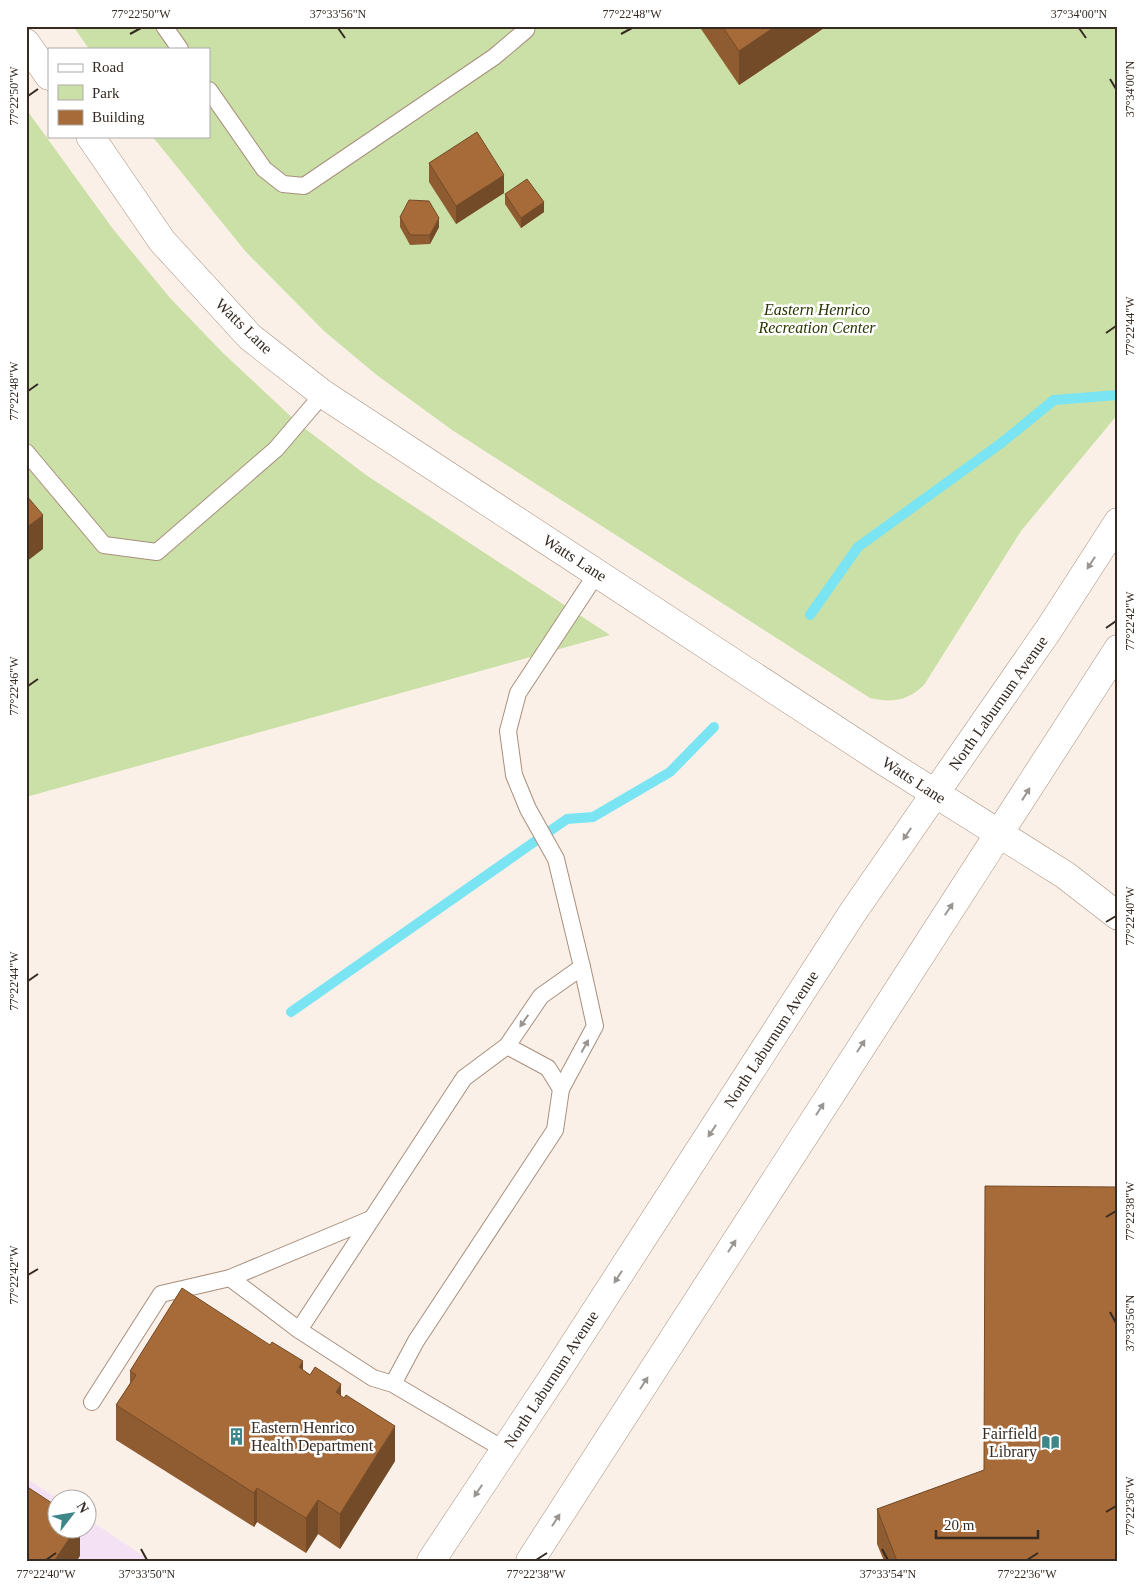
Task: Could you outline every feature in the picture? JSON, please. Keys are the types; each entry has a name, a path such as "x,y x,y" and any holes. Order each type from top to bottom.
{"main road":[{"path":"26,43 48,75"},
{"name":"Watts Lane","path":"91,138 162,241 250,337 323,394 934,794 1065,875 1118,916"},
{"name":"North Laburnum Avenue","path":"431,1561 505,1450 853,912 1049,629 1118,522"},
{"path":"530,1561 855,1054 1000,835 1118,649"}],"lane":[{"path":"164,26 179,48"},
{"path":"210,91 264,169 283,184 304,186 494,57 526,30 527,26"},
{"path":"26,452 104,545 157,552 276,449 323,394"},
{"path":"393,1384 416,1341 555,1130 561,1089 595,1026 556,859 528,810 514,775 508,731 518,693 597,573"},
{"path":"299,1330 464,1078 506,1046 541,996 582,967"},
{"path":"506,1046 548,1068 561,1089"},
{"path":"92,1402 161,1294 230,1278 371,1219"},
{"path":"230,1278 299,1330 373,1378 393,1384 505,1450"}],"shaded area":[{"path":"26,1478 48,1492 48,1540 98,1540 98,1526 151,1561 26,1561"}],"green space":[{"name":"Eastern Henrico Recreation Center","path":"73,26 1118,26 1118,414 1021,531 924,685 912,694 899,699 870,698 452,430 378,376 324,331 246,252 154,138 210,138 210,48 88,48"},
{"path":"26,109 113,229 171,299 223,353 299,424 366,475 610,635 26,797"}],"building":[{"path":"722,26 776,26 739,51"},
{"path":"477,132 504,175 456,206 429,163"},
{"path":"527,179 544,202 521,218 505,194"},
{"path":"409,200 429,201 439,218 430,235 410,235 400,217"},
{"path":"26,495 43,515 26,528"},
{"name":"Fairfield Library","path":"985,1186 1118,1187 1117,1561 897,1561 877,1509 984,1470"},
{"name":"Eastern Henrico Health Department","path":"182,1288 270,1345 272,1342 303,1361 299,1367 310,1375 315,1367 341,1384 336,1392 344,1398 346,1395 395,1426 340,1514 318,1500 306,1518 257,1488 254,1493 116,1405 136,1375 130,1371"},
{"path":"26,1486 48,1500 48,1540 68,1540 54,1561 26,1561"}],"waterway":[{"path":"810,615 858,547 1000,444 1054,400 1118,395"},
{"path":"291,1012 567,819 593,817 670,772 714,727"}],"place":[{"name":"Eastern Henrico Health Department","path":"237,1436"},
{"name":"Fairfield Library","path":"1051,1442"}]}
